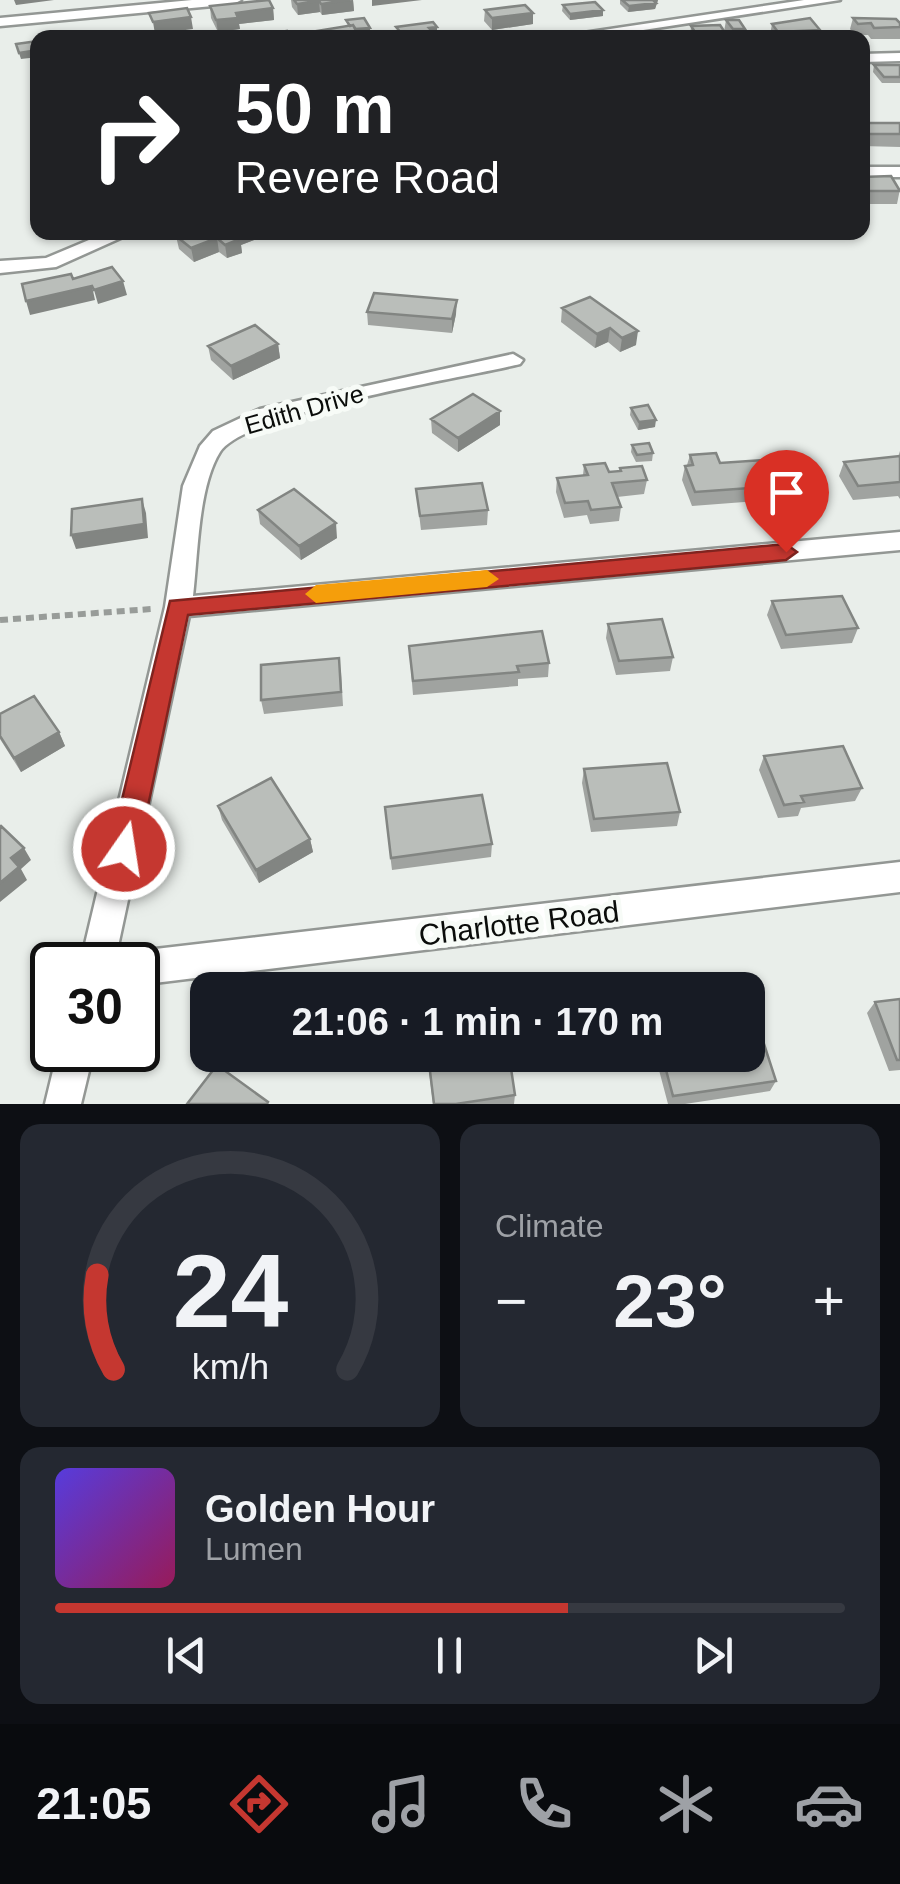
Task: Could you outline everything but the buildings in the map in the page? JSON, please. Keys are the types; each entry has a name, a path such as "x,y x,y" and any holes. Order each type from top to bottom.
{"street":[{"path":"0,22 234,0"},
{"path":"615,30 834,0"},
{"path":"870,58 900,57"},
{"path":"870,172 900,172"},
{"path":"0,266 50,262 105,240"},
{"name":"Edith Drive","path":"102,942 178,607 195,486 208,451 222,436 242,424 296,406 512,360"},
{"path":"178,607 900,542"},
{"name":"Charlotte Road","path":"160,965 900,877"},
{"path":"62,1104 70,1072"}],"path":[{"path":"0,620 178,607"}],"slow traffic":[{"path":"316,594 487,579"}],"route":[{"path":"124,849 178,607 786,552"}]}
